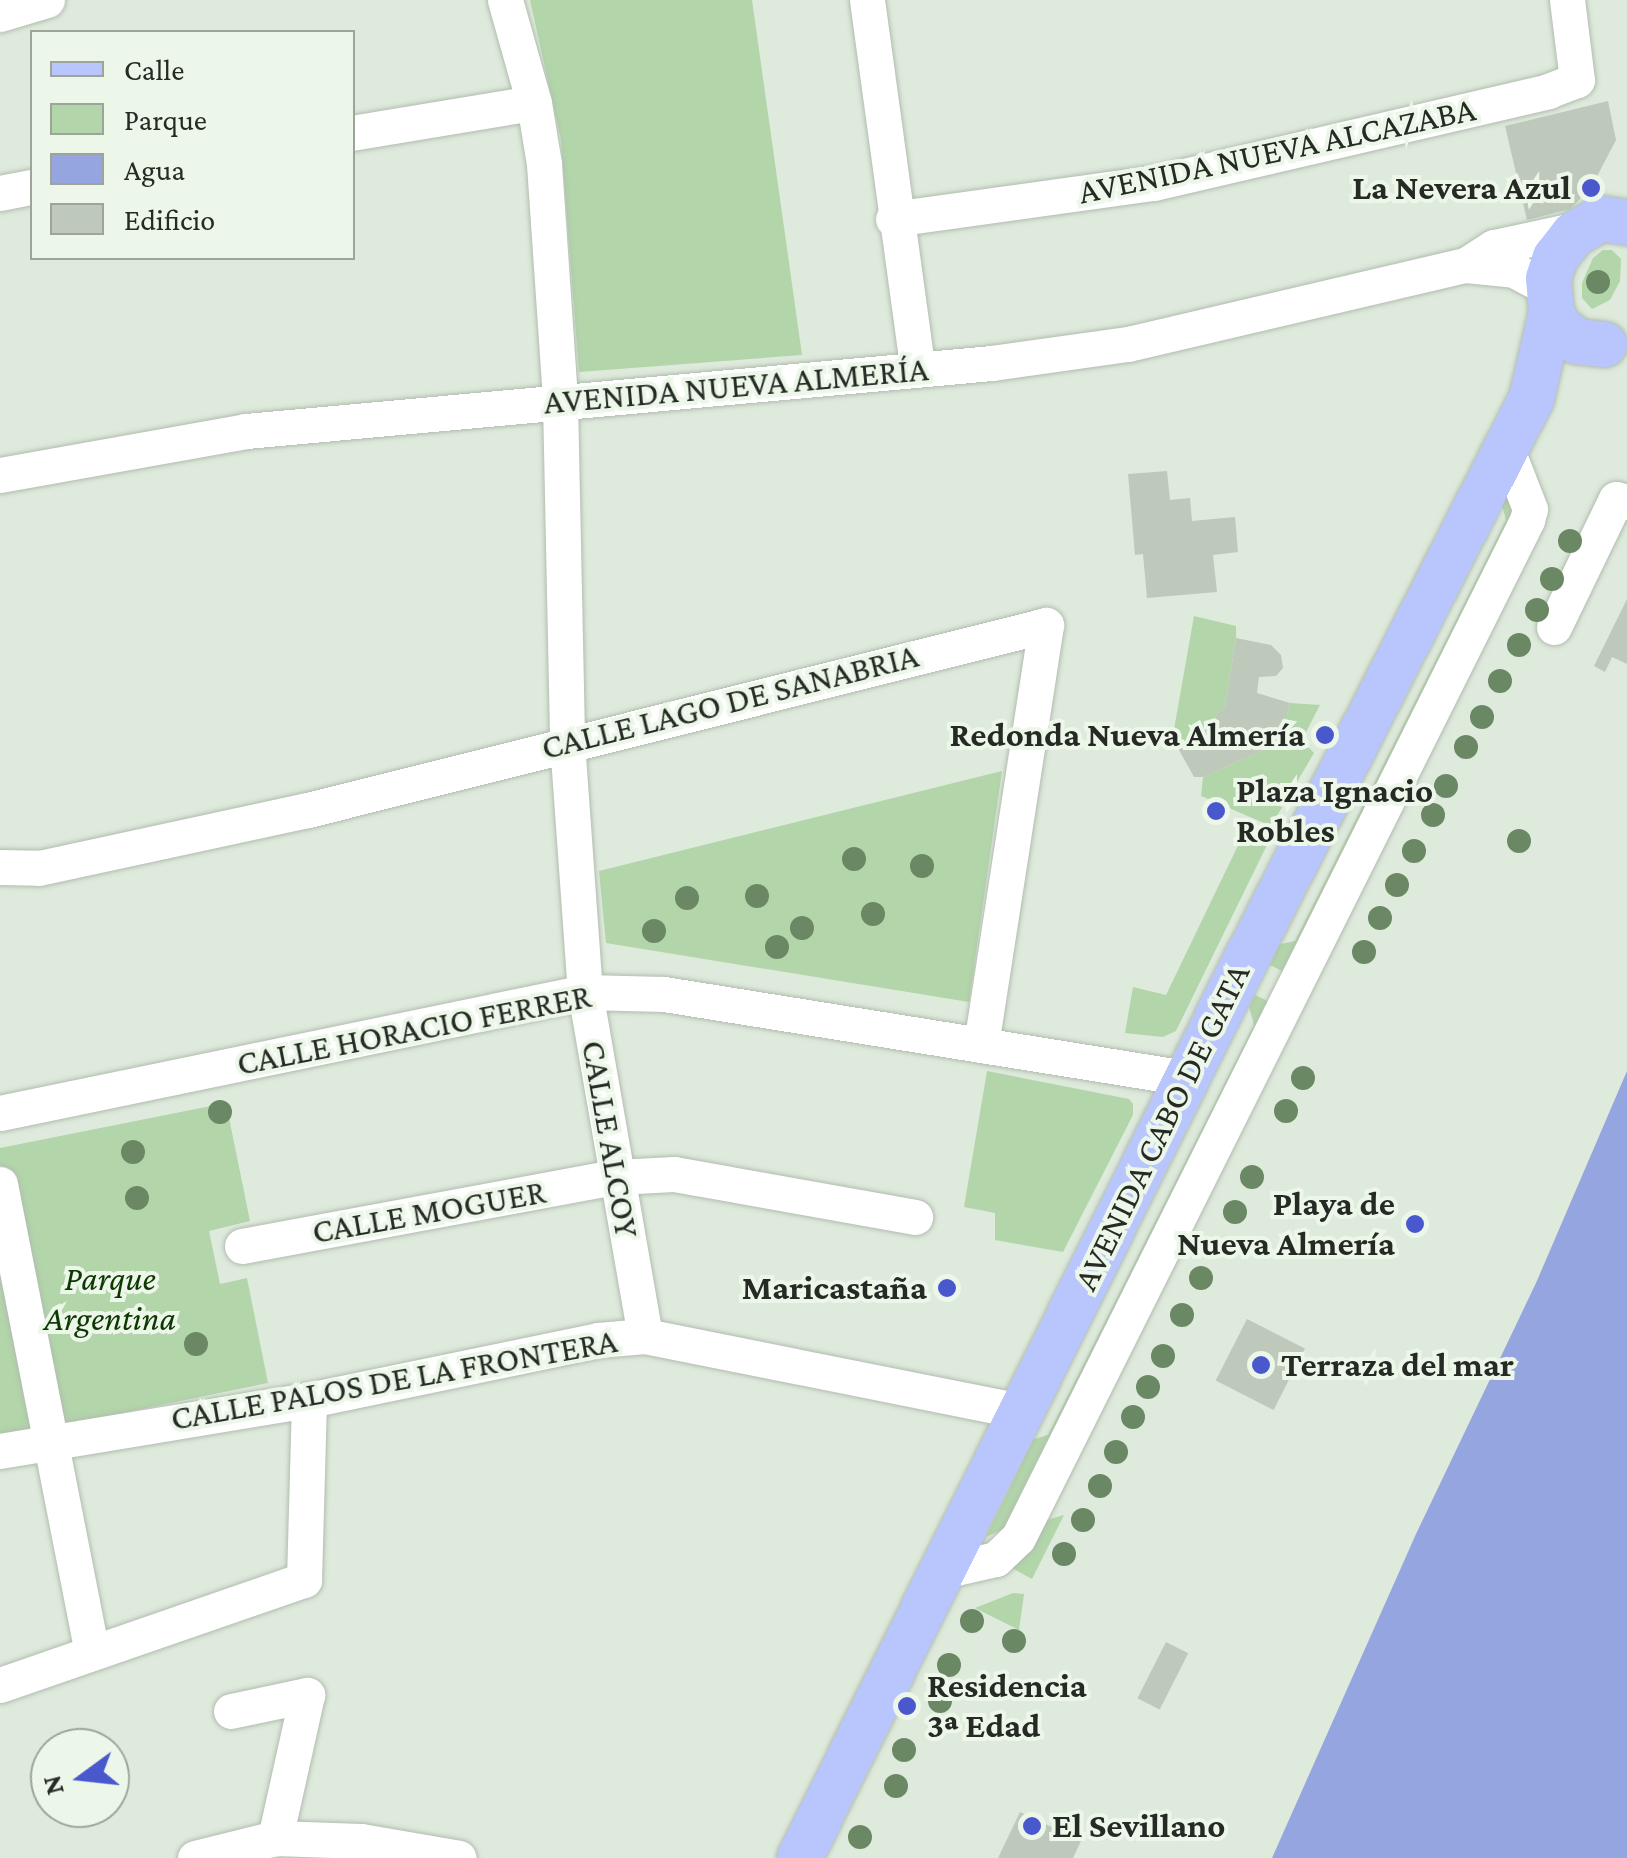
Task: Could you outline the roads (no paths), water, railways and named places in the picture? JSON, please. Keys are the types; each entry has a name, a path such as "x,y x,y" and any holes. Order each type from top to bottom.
{"main road":[{"path":"1603,223 1627,179"},
{"name":"AVENIDA CABO DE GATA","path":"808,1851 1186,1078 1531,398 1555,256 1603,223"},
{"path":"1549,300 1567,336 1616,336"},
{"name":"AVENIDA CABO DE GATA","path":"1531,398 1556,387 1616,336"}],"street":[{"path":"0,14 48,0"},
{"name":"CALLE ALCOY","path":"504,0 534,103 544,164 560,402 568,742 586,992 645,1336"},
{"path":"867,0 893,218 918,370"},
{"name":"AVENIDA NUEVA ALCAZABA","path":"893,218 1154,182 1548,91 1577,80 1566,0"},
{"path":"355,132 534,103"},
{"path":"0,193 30,187"},
{"name":"AVENIDA NUEVA ALMERÍA","path":"1466,265 1494,247 1603,223"},
{"name":"AVENIDA NUEVA ALMERÍA","path":"0,475 246,431 918,370 1128,344 1466,265 1514,270 1549,300"},
{"path":"943,1571 996,1559 1018,1538 1448,678 1529,514 1505,445"},
{"path":"1554,627 1616,499 1627,502"},
{"name":"CALLE LAGO DE SANABRIA","path":"0,867 39,868 308,810 1046,625 981,1045"},
{"name":"CALLE HORACIO FERRER","path":"0,1114 586,992 664,994 1186,1078"},
{"name":"CALLE MOGUER","path":"242,1246 616,1177 674,1174 915,1217"},
{"path":"0,1184 92,1652"},
{"name":"CALLE PALOS DE LA FRONTERA","path":"0,1450 310,1400 598,1340 645,1336 1022,1411"},
{"path":"0,1685 304,1580 310,1400"},
{"path":"231,1711 307,1696 275,1838"},
{"path":"195,1858 275,1838 362,1841 459,1858"}],"water":[{"path":"1627,1071 1627,1858 1272,1858 1416,1534 1536,1283"}],"place":[{"name":"La Nevera Azul","path":"1591,188"},
{"name":"Redonda Nueva Almería","path":"1325,735"},
{"name":"Plaza Ignacio Robles","path":"1216,811"},
{"name":"Playa de Nueva Almería","path":"1415,1224"},
{"name":"Maricastaña","path":"947,1288"},
{"name":"Terraza del mar","path":"1261,1365"},
{"name":"Residencia 3ª Edad","path":"907,1706"},
{"name":"El Sevillano","path":"1032,1826"}],"park label":[{"name":"Parque Argentina","path":"110,1299"}]}
